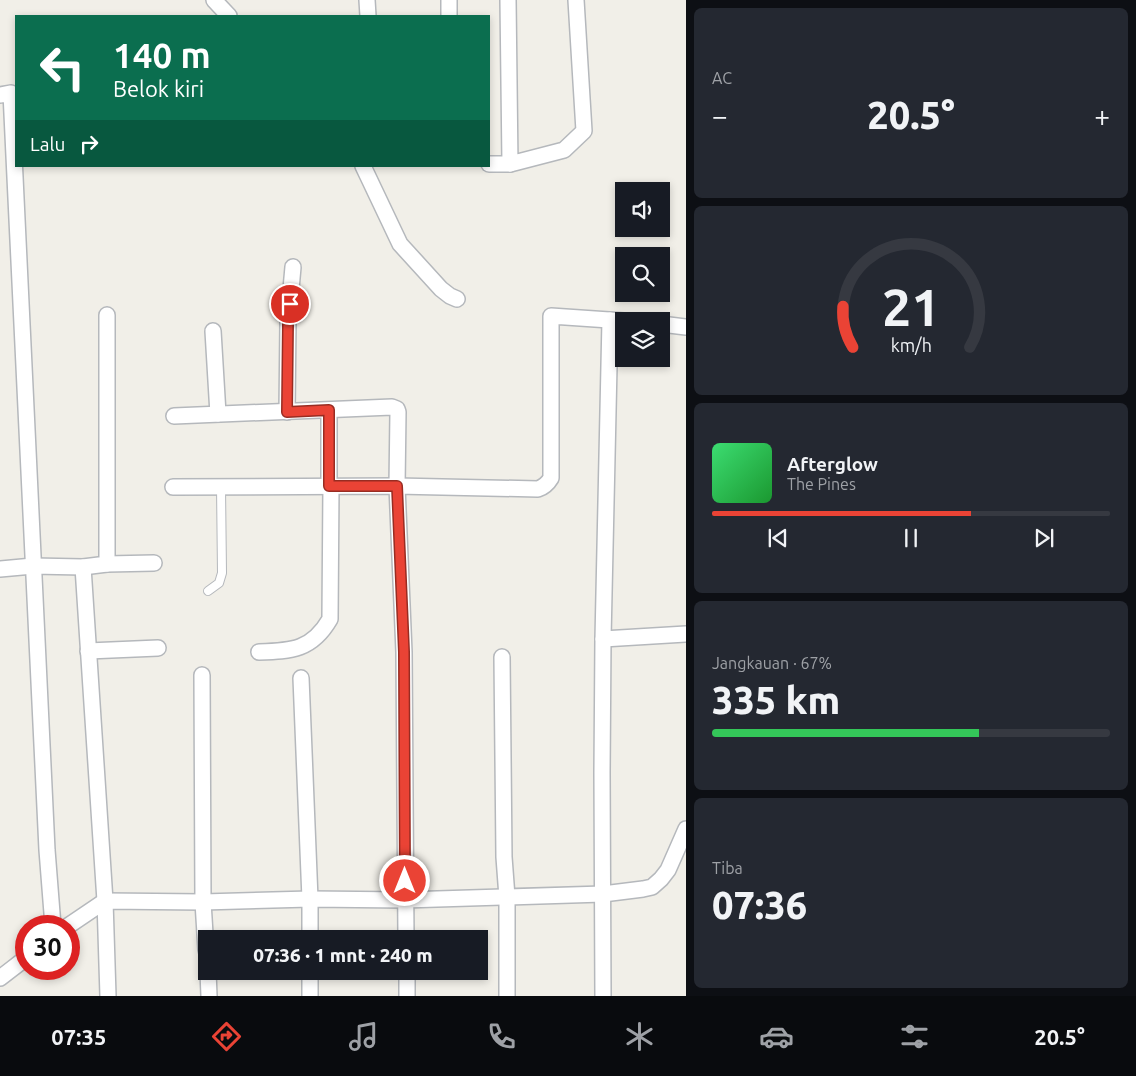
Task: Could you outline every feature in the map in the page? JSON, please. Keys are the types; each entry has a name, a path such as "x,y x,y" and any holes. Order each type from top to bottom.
{"street":[{"path":"214,0 228,15"},
{"path":"367,0 368,15"},
{"path":"449,0 449,15"},
{"path":"508,0 510,164"},
{"path":"490,164 510,164 564,150 584,131 576,0"},
{"path":"0,95 11,93 47,850 52,915"},
{"path":"363,167 400,244 442,289 457,299"},
{"path":"287,412 288,322 293,267"},
{"path":"107,314 107,564"},
{"path":"173,486 397,486 538,489 551,478 551,316 615,321"},
{"path":"670,325 686,326"},
{"path":"213,331 218,414"},
{"path":"603,996 604,639 615,367"},
{"path":"174,416 392,407 397,409 397,486 404,652 406,930"},
{"path":"259,652 283,651 302,646 323,632 330,619 329,410"},
{"path":"0,569 33,566 154,563"},
{"path":"83,566 105,901 108,996"},
{"path":"604,639 686,634"},
{"path":"88,651 158,648"},
{"path":"502,657 507,996"},
{"path":"202,675 205,930"},
{"path":"301,678 310,930"},
{"path":"80,918 105,901 405,900 603,894 652,887 668,870 686,829"},
{"path":"0,978 15,966"},
{"path":"208,980 209,996"},
{"path":"310,980 310,996"},
{"path":"407,980 408,996"}],"lane":[{"path":"208,591 219,583 222,573 221,486"}],"route":[{"path":"290,304 287,412 329,410 329,486 397,486 404,652 405,881"}]}
